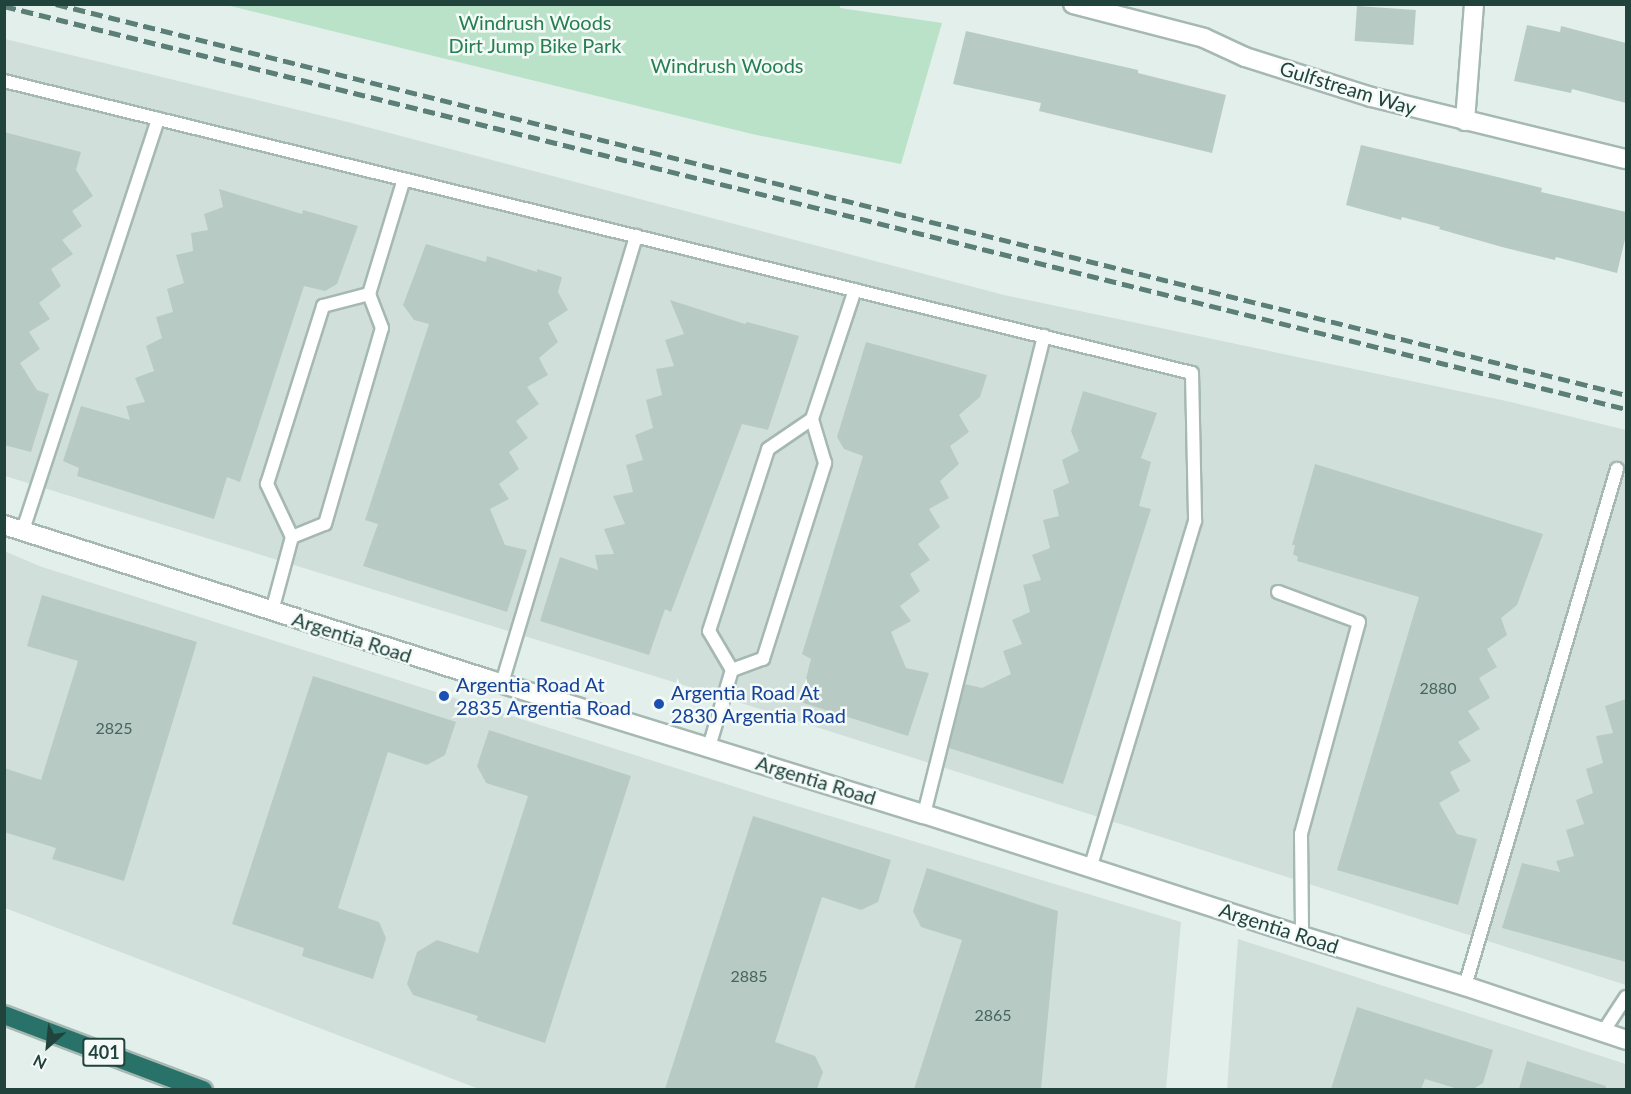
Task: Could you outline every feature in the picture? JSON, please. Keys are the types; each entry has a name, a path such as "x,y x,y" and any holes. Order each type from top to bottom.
{"highway":[{"name":"401","path":"4,1015 203,1089"}],"street":[{"name":"Gulfstream Way","path":"1073,4 1117,10 1203,38 1245,57 1371,97 1626,159"},
{"path":"1465,121 1474,4"},
{"name":"Argentia Road","path":"4,525 924,814 1465,986 1626,1040"}],"lane":[{"path":"4,81 1192,373 1195,521 1090,867"},
{"path":"22,532 158,119"},
{"path":"292,537 326,524 382,328 369,294 404,179"},
{"path":"502,683 636,236"},
{"path":"732,670 763,659 825,463 812,419 855,290"},
{"path":"272,611 292,537 267,484 323,306 369,294"},
{"path":"924,814 1044,336"},
{"path":"709,747 732,670 709,631 712,620 768,450 812,419"},
{"path":"1465,986 1617,470"},
{"path":"1278,592 1359,622 1301,834 1302,936"},
{"path":"1603,1032 1626,997"}],"shaded area":[{"path":"5,39 348,122 1004,295 1511,402 1626,430 1626,985 719,696 5,476"},
{"path":"4,551 42,567 767,797 1181,922 1166,1089 479,1089 5,908"},
{"path":"1238,939 1626,1064 1626,1089 1227,1090"}],"green space":[{"name":"Windrush Woods","path":"226,5 840,5 840,8 942,23 901,164 752,134"}],"building":[{"path":"1357,6 1416,10 1413,45 1355,41"},
{"path":"1527,25 1560,32 1561,26 1626,43 1626,103 1572,89 1571,93 1514,81"},
{"path":"966,31 1138,70 1138,73 1226,95 1212,153 1039,111 1041,103 953,84"},
{"path":"4,132 81,152 76,170 93,196 72,211 82,226 62,240 73,254 51,269 61,286 39,303 50,319 29,332 40,349 20,363 37,390 49,394 31,452 4,445"},
{"path":"1361,145 1542,188 1541,192 1626,212 1626,235 1617,273 1556,257 1555,260 1502,247 1439,229 1440,227 1402,217 1401,220 1346,205"},
{"path":"219,189 302,214 303,210 358,226 337,284 325,291 304,286 240,482 227,477 214,519 77,476 79,468 63,461 81,406 130,420 126,406 145,402 135,378 154,371 146,346 162,338 156,317 173,312 167,289 184,283 176,255 193,251 191,233 208,230 204,214 223,207"},
{"path":"426,244 486,262 487,256 537,272 537,269 562,277 558,292 568,310 548,323 558,342 539,358 548,375 527,387 539,404 516,421 528,438 509,452 519,469 499,484 509,499 490,509 505,545 527,550 507,612 363,566 378,524 365,520 429,324 414,320 403,305"},
{"path":"670,300 745,324 747,322 799,336 768,430 742,424 671,612 665,609 649,655 540,621 560,557 598,570 595,555 614,554 604,529 625,524 613,496 633,492 626,465 643,460 635,435 653,428 646,400 662,395 656,369 674,366 665,340 684,334"},
{"path":"866,342 987,375 980,397 959,415 969,432 950,446 959,464 940,481 949,498 929,509 940,527 918,544 930,560 910,574 920,591 900,606 911,621 891,632 906,668 929,673 908,736 800,702 811,659 802,654 863,456 844,449 837,437"},
{"path":"1083,391 1157,413 1141,458 1151,462 1139,506 1151,509 1063,784 949,748 965,684 982,688 1011,674 1003,651 1022,644 1012,620 1030,612 1023,585 1041,580 1032,555 1050,548 1043,520 1059,516 1053,490 1069,483 1062,460 1079,451 1071,431"},
{"path":"1315,464 1543,534 1517,605 1501,618 1507,635 1487,649 1497,667 1479,678 1490,698 1468,711 1480,729 1458,742 1471,761 1450,772 1460,791 1439,803 1457,834 1477,839 1458,905 1337,870 1419,597 1297,561 1298,557 1293,554 1295,545 1292,545"},
{"path":"42,595 197,642 124,881 52,859 56,848 4,832 4,768 41,780 78,661 27,646"},
{"path":"313,676 456,722 445,755 427,765 388,752 338,908 379,922 386,938 373,979 302,956 304,948 232,924"},
{"path":"1626,699 1626,962 1502,928 1522,863 1560,872 1556,861 1574,856 1566,830 1584,824 1576,800 1593,793 1586,769 1603,763 1596,736 1613,733 1605,706"},
{"path":"489,730 631,776 545,1043 476,1020 478,1016 413,995 407,984 417,952 437,940 478,953 528,796 486,783 477,766"},
{"path":"753,816 891,860 878,902 861,910 822,897 775,1042 815,1056 823,1072 817,1089 665,1089"},
{"path":"927,868 1058,911 1041,1089 914,1089 962,940 921,927 913,911"},
{"path":"1357,1007 1493,1050 1483,1083 1473,1089 1458,1089 1425,1079 1421,1089 1331,1089"},
{"path":"1527,1061 1606,1086 1606,1089 1519,1089"}],"railway":[{"path":"56,4 1626,395"},
{"path":"4,6 1626,409"}],"place":[{"name":"Argentia Road At 2835 Argentia Road","path":"444,696"},
{"name":"Argentia Road At 2830 Argentia Road","path":"659,704"}],"park label":[{"name":"Windrush Woods Dirt Jump Bike Park","path":"535,34"}]}
